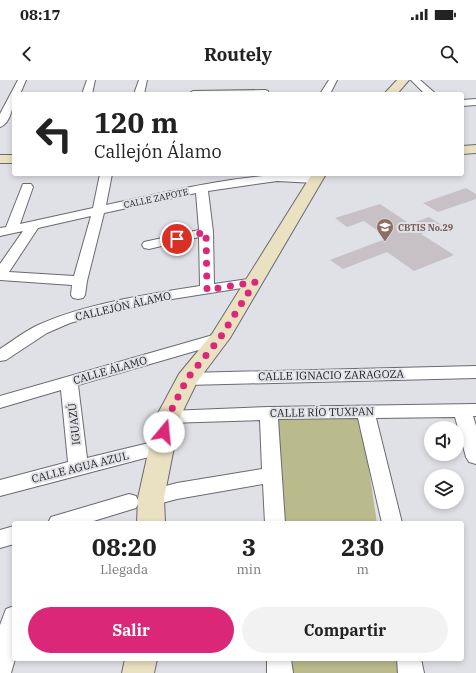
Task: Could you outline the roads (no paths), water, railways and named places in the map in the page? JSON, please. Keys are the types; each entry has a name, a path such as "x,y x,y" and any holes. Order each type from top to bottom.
{"street":[{"path":"16,92 22,80"},
{"path":"88,92 91,80"},
{"path":"140,92 143,80"},
{"path":"327,92 333,80"},
{"path":"392,92 403,80"},
{"path":"415,80 429,92"},
{"path":"240,92 264,91"},
{"path":"12,101 0,125 12,125"},
{"path":"464,103 476,102"},
{"path":"464,150 476,149"},
{"path":"0,159 12,159"},
{"path":"78,295 80,280 99,210 106,176"},
{"path":"151,521 151,498 168,417 187,379 220,338 255,282 317,176"},
{"name":"CALLE ZAPOTE","path":"5,231 202,188 263,180 317,176"},
{"path":"5,231 27,187"},
{"path":"202,188 206,232 207,290"},
{"path":"0,276 34,225"},
{"path":"149,245 206,232"},
{"path":"0,276 80,280"},
{"name":"CALLEJÓN ÁLAMO","path":"0,356 41,330 65,320 126,304 255,282"},
{"name":"CALLE ÁLAMO","path":"0,402 220,338"},
{"name":"CALLE IGNACIO ZARAGOZA","path":"187,379 476,372"},
{"name":"IGUAZÚ","path":"69,382 78,467"},
{"path":"469,410 476,457"},
{"name":"CALLE RÍO TUXPAN","path":"168,417 269,413 469,410"},
{"path":"364,411 392,521"},
{"path":"269,413 275,521"},
{"name":"CALLE AGUA AZUL","path":"0,488 161,447"},
{"path":"151,498 177,491 273,475"},
{"path":"65,521 129,502"},
{"path":"0,539 12,536"},
{"path":"0,669 12,624"},
{"path":"138,673 140,661"},
{"path":"279,661 280,673"},
{"path":"410,661 411,673"}],"place":[{"name":"CBTIS No.29","path":"385,242"}]}
